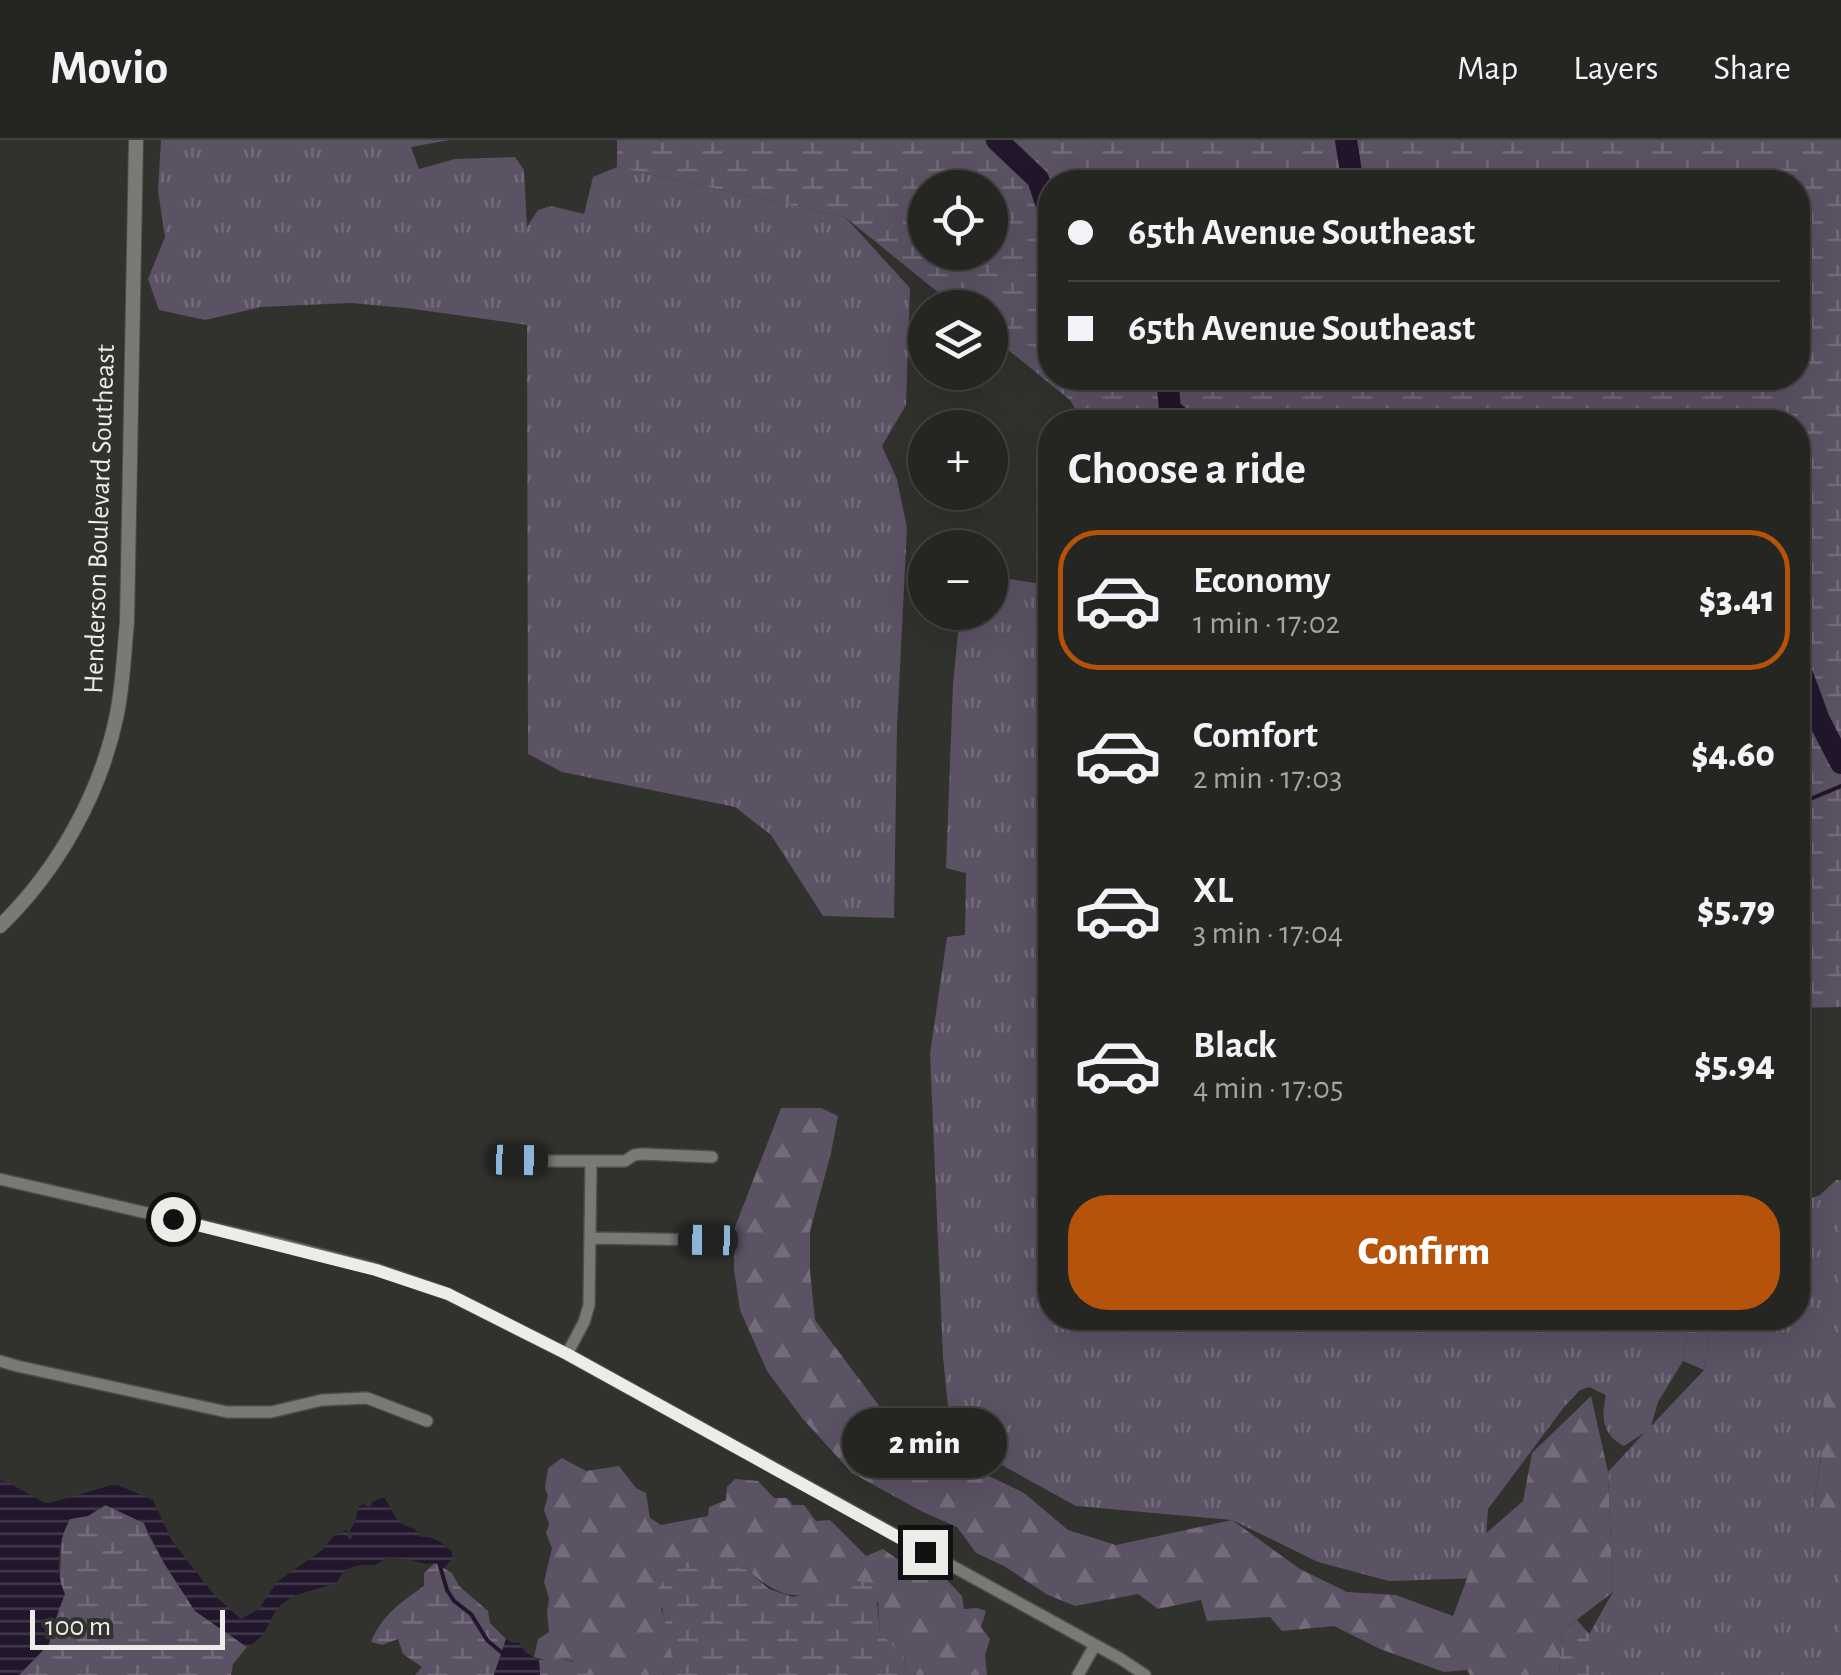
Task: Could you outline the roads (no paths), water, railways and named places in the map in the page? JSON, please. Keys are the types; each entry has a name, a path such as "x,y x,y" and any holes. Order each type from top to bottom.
{"street":[{"name":"Henderson Boulevard Southeast","path":"0,926 43,877 88,802 109,746 122,686 136,140"},
{"path":"516,1160 625,1161 642,1154 712,1156"},
{"path":"567,1354 590,1305 590,1161"},
{"path":"0,1179 276,1243 393,1275 470,1304 1095,1644 1145,1675"},
{"path":"591,1238 708,1240"},
{"path":"0,1360 227,1412 271,1412 322,1400 367,1398 427,1421"},
{"path":"1078,1675 1095,1644"}],"waterway":[{"path":"997,140 1038,179"},
{"path":"1346,140 1351,170"},
{"path":"1168,390 1171,410"},
{"path":"1810,696 1841,763"},
{"path":"1810,799 1841,786"},
{"path":"440,1566 454,1601 471,1614 487,1640 501,1652"}]}
